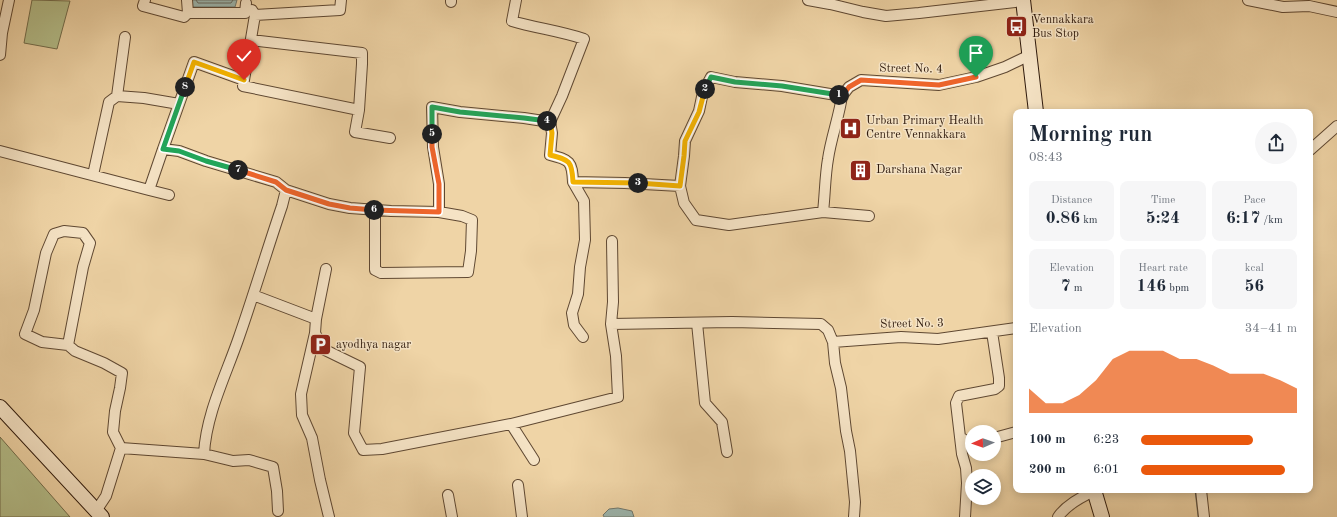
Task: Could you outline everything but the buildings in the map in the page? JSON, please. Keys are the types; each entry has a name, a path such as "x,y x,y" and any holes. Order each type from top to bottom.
{"street":[{"path":"0,55 1,33 9,0"},
{"path":"145,0 143,6 184,17 188,13 245,13 246,1"},
{"path":"187,0 188,13"},
{"path":"255,14 340,10 341,0"},
{"path":"516,0 512,21 584,39 562,96 550,122 552,133 550,155 565,159 572,168 573,182 584,201 585,240 580,267 578,294 572,313 574,325 583,337"},
{"path":"808,0 886,16 919,14 1023,0 1036,109"},
{"path":"1248,0 1283,7 1309,6 1337,12"},
{"path":"246,1 255,14 243,86 359,110"},
{"path":"118,96 125,36"},
{"path":"251,40 362,53 359,110 355,132 390,138"},
{"name":"Street No. 4","path":"842,96 849,87 861,80 939,85 976,77 1005,67 1030,55"},
{"path":"149,190 194,62 244,80"},
{"path":"823,212 827,162 832,136 840,112 842,96 782,86 735,82 711,77 704,92 699,112 685,141 680,186 684,203 696,220 729,224 823,212 869,216"},
{"path":"93,175 109,102 118,96 144,98 179,104"},
{"path":"439,212 439,184 432,147 432,107 460,112 550,122"},
{"path":"1313,147 1337,126"},
{"path":"163,149 179,151 206,161 276,182 286,190 329,204 350,208 375,210 439,212 462,216 472,220 471,251 468,272 381,273 374,270 375,210"},
{"path":"0,151 169,195"},
{"path":"573,182 680,186"},
{"path":"204,454 205,443 216,400 239,338 286,190"},
{"path":"0,407 99,514 121,448 113,432 122,373 104,362 76,351 68,345 42,342 25,334 34,310 46,253 54,234 64,232 83,233 90,243 83,268 68,345"},
{"path":"315,333 323,349 360,367 354,433 363,450 382,449 511,424 618,397 616,356 611,324 614,302 612,241"},
{"path":"326,269 316,319 315,333 301,394 302,415 312,438 329,517"},
{"path":"252,295 316,319"},
{"path":"611,324 697,322 821,324 828,330 833,342 835,364 841,388 850,451 855,502 854,517"},
{"path":"697,322 705,403 722,422 727,452"},
{"name":"Street No. 3","path":"833,342 901,337 938,339 1013,328"},
{"path":"965,436 956,403 959,396 995,389 999,386 1000,378 992,332"},
{"path":"511,424 534,460"},
{"path":"1001,436 1013,433"},
{"path":"965,444 962,454 966,468 965,517"},
{"path":"121,448 204,454 233,461 249,460 273,467 278,511"},
{"path":"518,485 522,517"},
{"path":"1058,517 1062,511 1088,493"},
{"path":"1095,493 1102,517"},
{"path":"1200,493 1204,517"},
{"path":"448,495 452,517"}],"green space":[{"path":"32,0 70,1 57,49 24,43"},
{"path":"0,437 70,517 0,517"}],"water":[{"path":"192,0 237,0 235,7 192,7"},
{"path":"618,508 632,511 634,517 604,517 603,515 609,509"}],"waterway":[{"path":"1196,493 1199,516"}],"place":[{"name":"Vennakkara Bus Stop","path":"1016,27"},
{"name":"Urban Primary Health Centre Vennakkara","path":"850,128"},
{"name":"Darshana Nagar","path":"861,170"},
{"name":"ayodhya nagar","path":"320,345"}],"route":[{"path":"244,80 194,62 163,149 179,151 206,161 276,182 286,190 329,204 350,208 391,211 439,212 439,184 432,147 432,107 460,112 490,114 550,122 552,133 550,155 565,159 572,168 573,182 680,186 685,141 699,112 704,92 711,77 735,82 782,86 842,96 849,87 861,80 939,85 976,77"}]}
